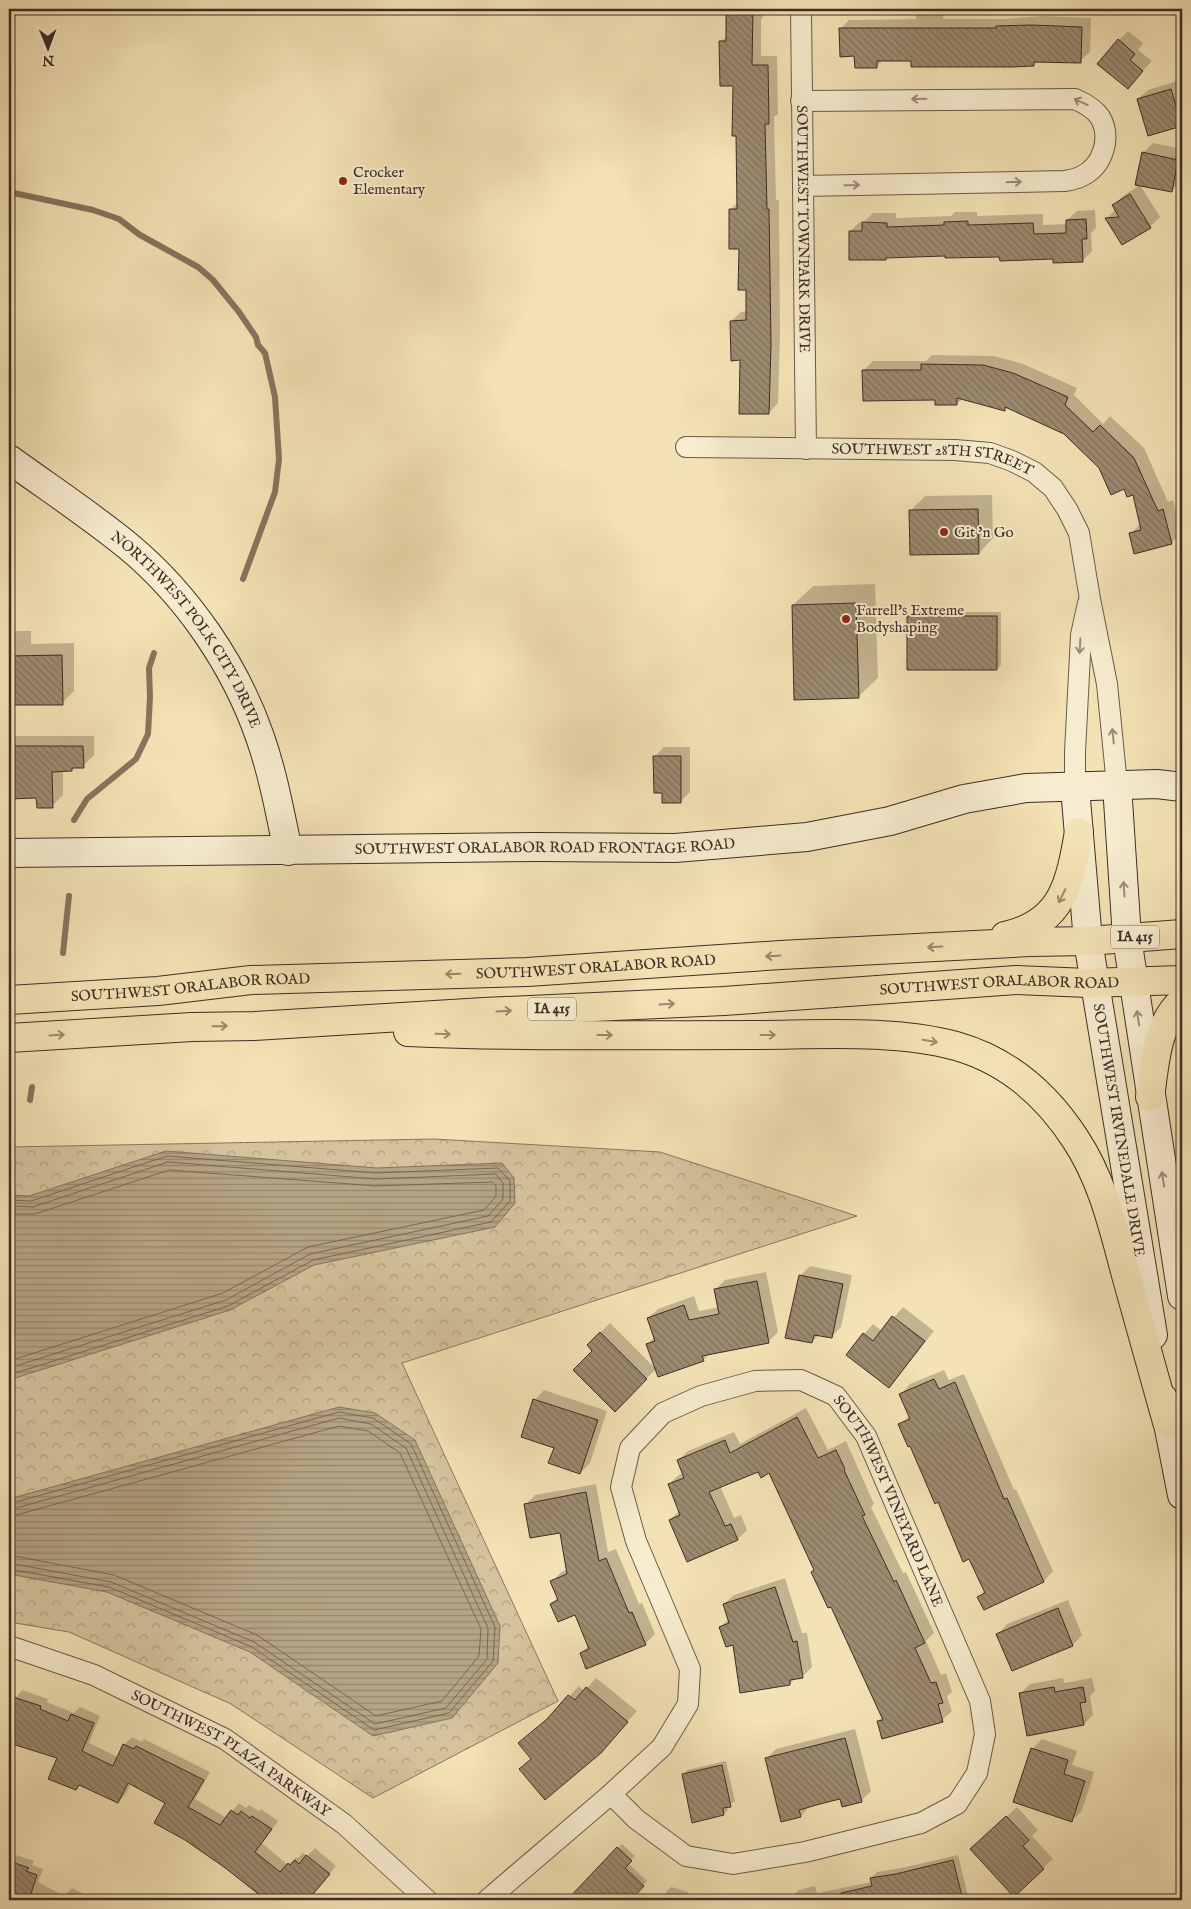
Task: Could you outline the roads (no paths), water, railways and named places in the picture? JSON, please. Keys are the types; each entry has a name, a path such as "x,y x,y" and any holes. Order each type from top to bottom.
{"main road":[{"path":"967,945 1019,933 1036,925 1048,915 1061,900 1068,881 1079,832"},
{"name":"SOUTHWEST ORALABOR ROAD","path":"9,1000 158,992 250,980 527,972 781,955 1031,942 1088,941 1182,934"},
{"name":"SOUTHWEST ORALABOR ROAD","path":"9,1038 192,1027 254,1026 484,1012 742,1000 1016,980 1096,982 1182,980"},
{"path":"1150,1096 1157,1046 1169,1017 1182,1001"},
{"path":"254,1026 486,1036 862,1035 928,1040 958,1047 990,1060 1014,1072 1036,1090 1076,1139 1094,1171 1109,1210 1167,1422"}],"street":[{"name":"SOUTHWEST TOWNPARK DRIVE","path":"801,9 806,449"},
{"path":"801,101 1075,98 1088,105 1099,116 1105,130 1105,145 1101,159 1091,170 1080,177 1065,181 803,186"},
{"name":"SOUTHWEST 28TH STREET","path":"686,447 955,450 990,453 1012,461 1034,472 1053,488 1067,509 1079,533 1090,599"},
{"name":"NORTHWEST POLK CITY DRIVE","path":"9,459 129,547 163,579 193,615 220,653 242,694 260,736 273,781 288,851"},
{"path":"1090,599 1108,684 1127,938 1132,981 1182,1296"},
{"name":"SOUTHWEST IRVINEDALE DRIVE","path":"1090,599 1081,635 1075,752 1075,788 1088,941 1167,1422 1182,1495"},
{"name":"SOUTHWEST ORALABOR ROAD FRONTAGE ROAD","path":"9,853 536,847 675,848 807,837 890,821 964,799 1026,788 1157,784 1182,787"},
{"name":"SOUTHWEST VINEYARD LANE","path":"487,1900 611,1794 662,1747 688,1704 690,1669 636,1541 621,1487 630,1448 663,1413 702,1396 755,1381 801,1380 836,1396 866,1436 980,1701 985,1734 977,1772 957,1804 921,1823 805,1852 733,1864 686,1856 636,1819 611,1794"},
{"name":"SOUTHWEST PLAZA PARKWAY","path":"9,1646 94,1675 225,1739 344,1824 427,1900"}],"water":[{"path":"166,1151 377,1168 502,1163 514,1178 515,1203 495,1227 314,1265 230,1310 9,1380 9,1195 29,1196"},
{"path":"339,1407 375,1413 415,1440 500,1626 498,1663 452,1718 373,1736 250,1652 107,1592 9,1574 9,1499"}],"waterway":[{"path":"9,192 93,210 119,219 140,235 198,267 213,280 256,337 258,345 265,353 275,397 279,459 275,492 243,579"},
{"path":"74,820 87,799 136,759 148,734 149,668 154,653"},
{"path":"63,953 69,896"},
{"path":"30,1100 32,1087"}],"place":[{"name":"Crocker Elementary","path":"343,181"},
{"name":"Git 'n Go","path":"944,532"},
{"name":"Farrell's Extreme Bodyshaping","path":"846,619"}]}
